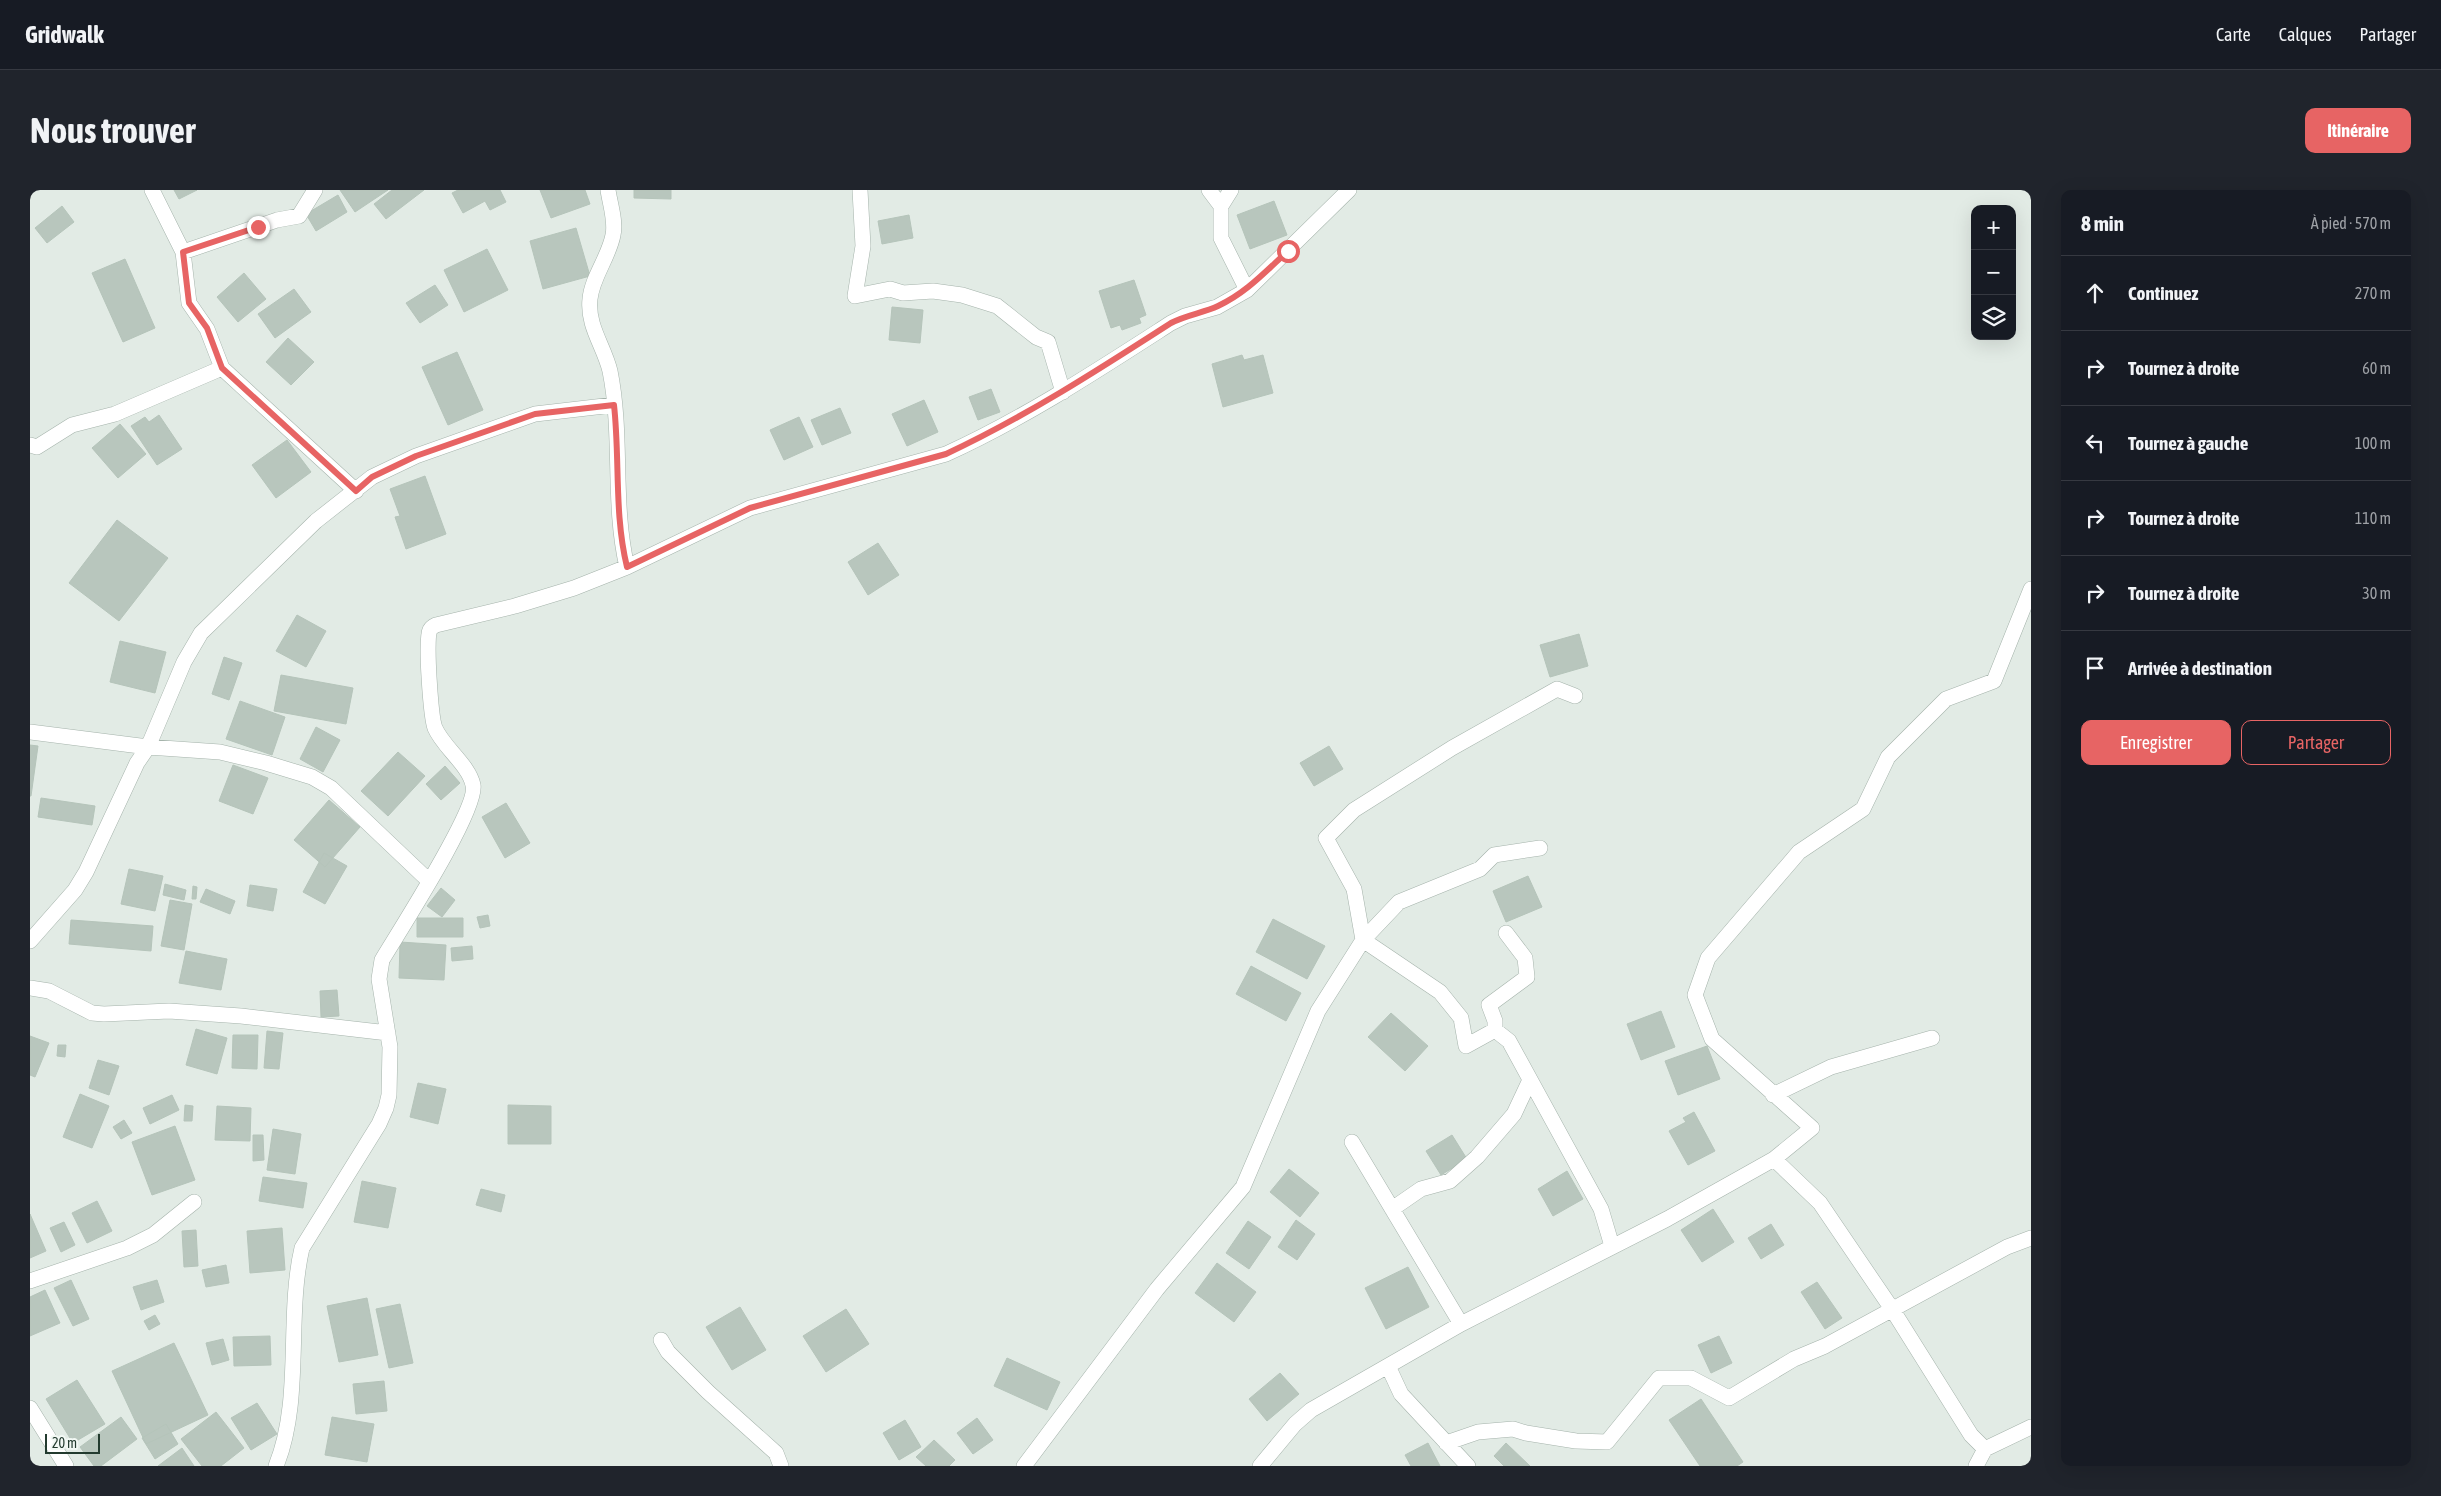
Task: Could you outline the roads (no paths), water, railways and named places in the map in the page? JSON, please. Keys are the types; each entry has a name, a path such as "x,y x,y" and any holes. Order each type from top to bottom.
{"street":[{"path":"152,190 183,252 189,303 207,328 222,368 356,491"},
{"path":"183,252 277,220 299,216 315,190"},
{"path":"608,190 613,234 590,297 590,311 592,325 610,370 618,440 620,540 627,567"},
{"path":"860,190 863,246 855,296 890,289 903,293 933,292 962,295 997,306 1036,337 1048,342 1063,392"},
{"path":"1208,190 1221,206"},
{"path":"1231,190 1221,206 1221,238 1247,290"},
{"path":"276,1466 284,1444 292,1373 297,1268 302,1248 379,1124 389,1096 390,1047 379,979 382,960 430,880 474,793 471,780 435,729 428,641 430,630 436,625 516,606 574,588 627,567 750,508 946,454 1063,392 1171,323 1184,316 1216,307 1247,290 1340,193"},
{"path":"30,445 37,447 72,425 115,414 222,368"},
{"path":"30,941 75,890 86,872 137,763 148,747 184,662 201,632 316,521 372,477 416,456 535,414 614,405"},
{"path":"1260,1466 1294,1424 1311,1410 1461,1324 1667,1219 1774,1159 1812,1128 1773,1096 1712,1039 1695,995 1708,958 1799,852 1864,809 1888,757 1946,699 1994,681 2031,589"},
{"path":"1494,1030 1466,1046 1461,1018 1440,992 1363,940 1354,889 1326,838 1354,810 1452,748 1557,689 1575,696"},
{"path":"30,732 148,747 220,752 312,777 332,788 430,880"},
{"path":"1024,1466 1157,1289 1243,1187 1318,1011 1363,940 1399,902 1480,869 1494,855 1540,848"},
{"path":"1494,1030 1495,1021 1489,1005 1527,977 1525,958 1506,933"},
{"path":"30,988 49,991 92,1013 169,1011 241,1016 388,1033"},
{"path":"1494,1030 1509,1041 1601,1209 1612,1246"},
{"path":"1773,1096 1831,1067 1932,1038"},
{"path":"1392,1209 1421,1190 1450,1181 1477,1157 1514,1114 1530,1080"},
{"path":"1352,1142 1461,1324"},
{"path":"1774,1159 1820,1203 1892,1309 1971,1435 1985,1449"},
{"path":"30,1281 127,1248 153,1235 194,1202"},
{"path":"1446,1443 1478,1432 1513,1429 1526,1434 1576,1441 1607,1442 1658,1378 1691,1378 1729,1398 1794,1359 1825,1346 2007,1247 2031,1238"},
{"path":"661,1340 674,1359 776,1453 781,1466"},
{"path":"1388,1366 1400,1394 1422,1414 1468,1466"},
{"path":"30,1409 66,1466"},
{"path":"1976,1466 1985,1449 2031,1427"}]}
